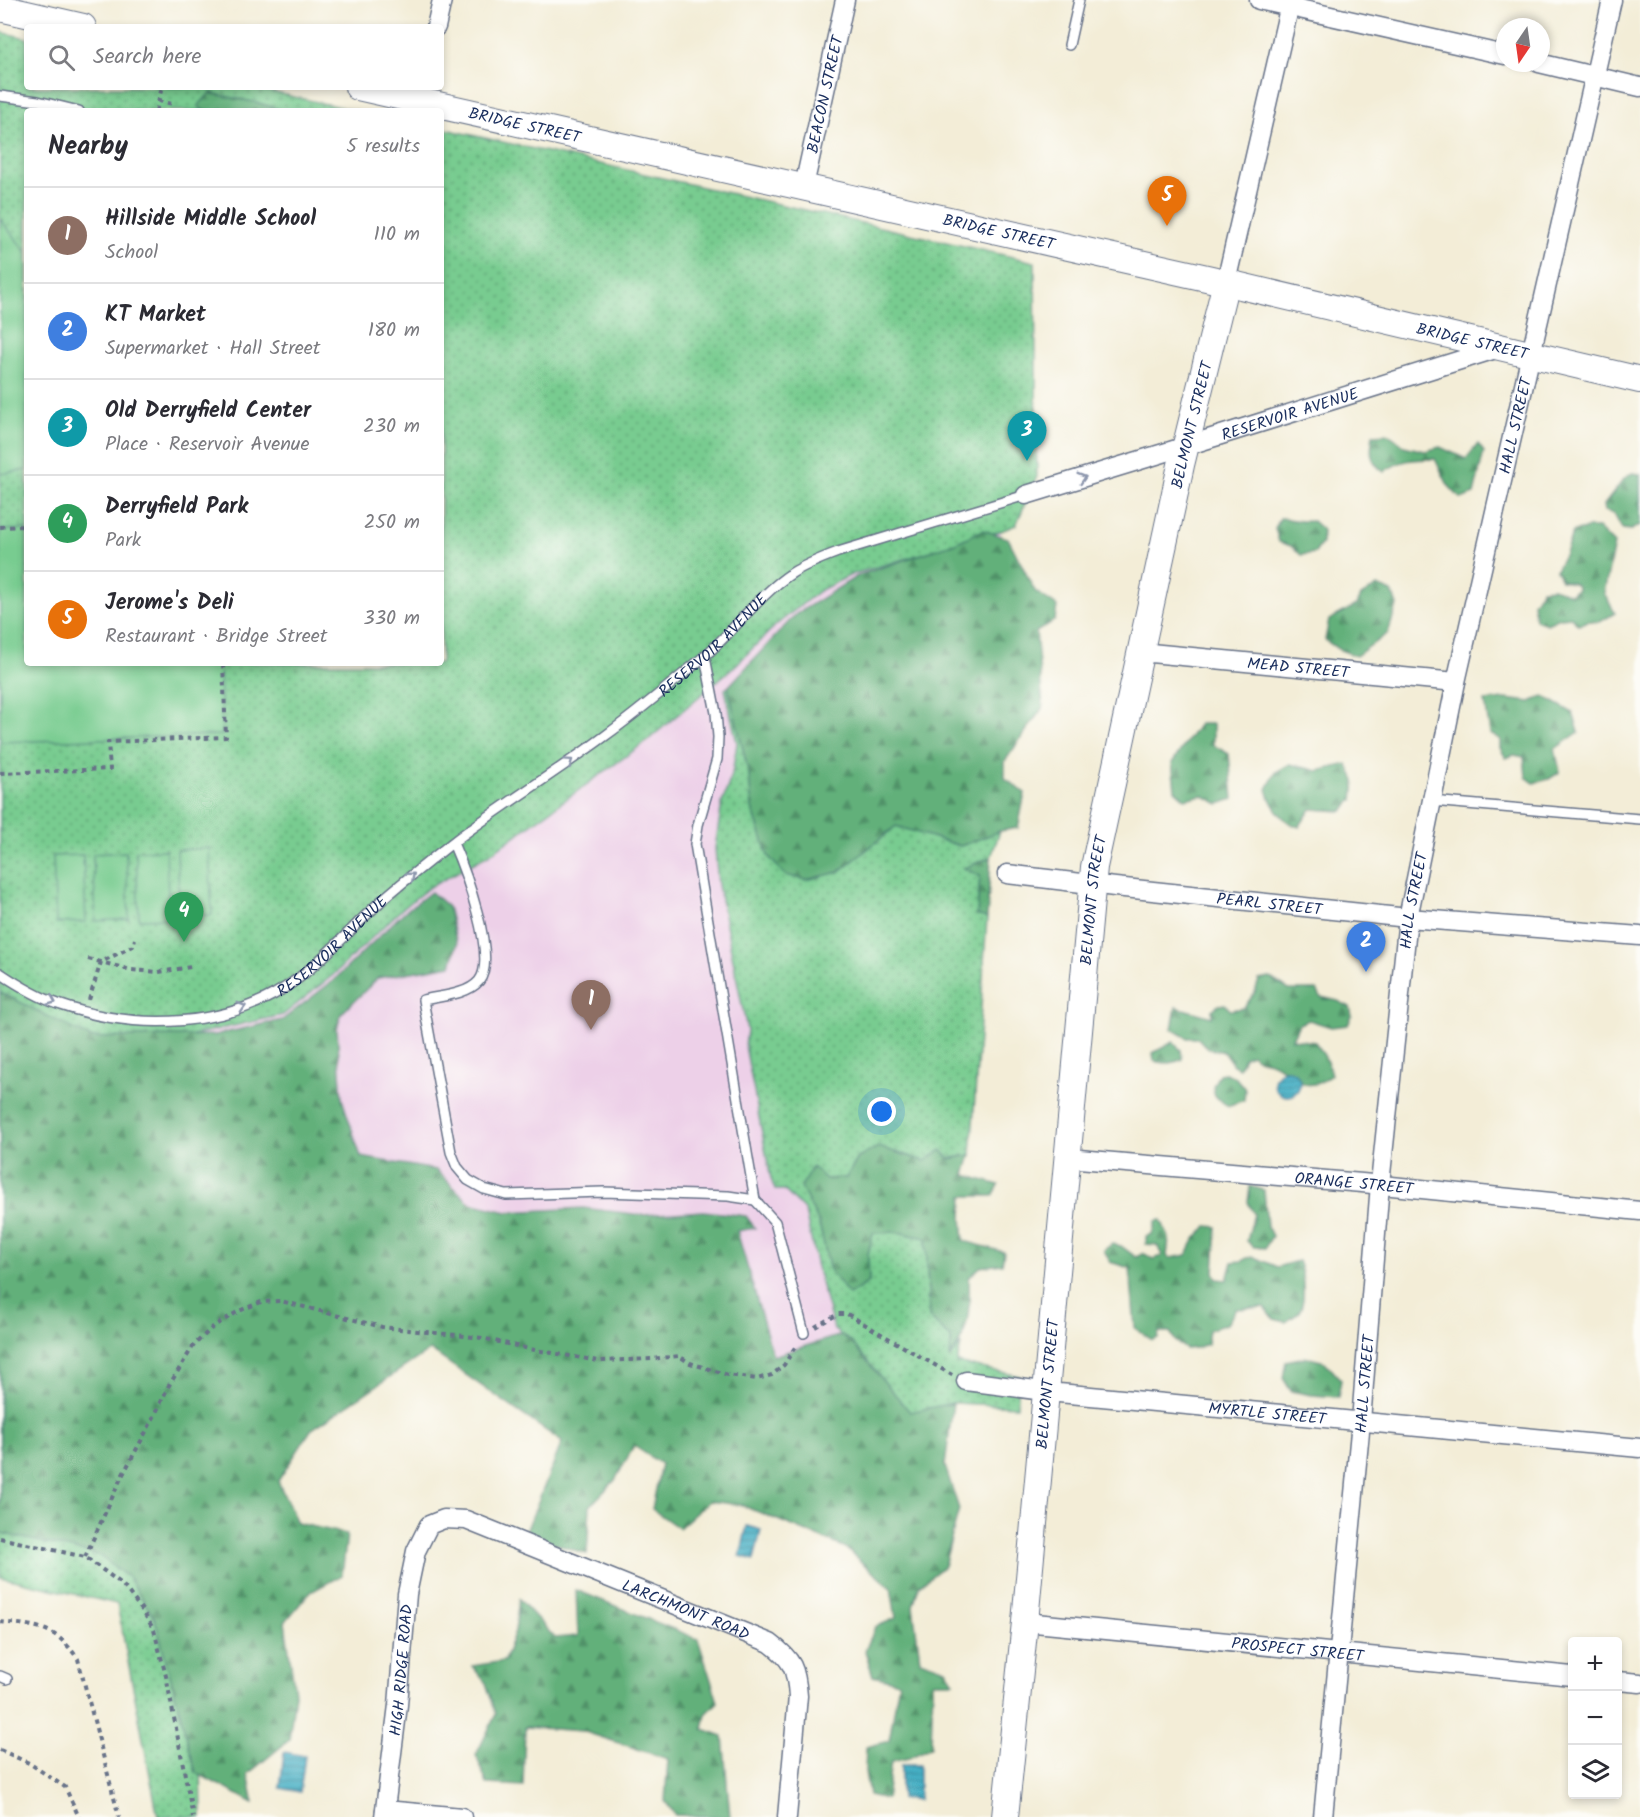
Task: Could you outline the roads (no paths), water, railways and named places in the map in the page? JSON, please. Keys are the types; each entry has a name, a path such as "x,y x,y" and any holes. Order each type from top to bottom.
{"street":[{"path":"437,24 442,0"},
{"name":"BEACON STREET","path":"804,186 845,0"},
{"path":"1259,0 1290,3 1496,53"},
{"name":"HALL STREET","path":"1323,1817 1361,1421 1380,1185 1408,918 1456,682 1612,0"},
{"name":"BELMONT STREET","path":"1005,1817 1025,1622 1091,884 1140,652 1178,448 1226,282 1290,3"},
{"path":"0,8 70,24"},
{"path":"1550,65 1640,87"},
{"name":"BRIDGE STREET","path":"385,90 421,94 804,186 1226,282 1640,380"},
{"name":"RESERVOIR AVENUE","path":"1026,495 1501,347"},
{"name":"MEAD STREET","path":"1140,652 1456,682"},
{"name":"PEARL STREET","path":"1007,874 1408,918 1640,936"},
{"name":"ORANGE STREET","path":"1067,1158 1380,1185 1640,1211"},
{"name":"MYRTLE STREET","path":"966,1381 1236,1411 1640,1448"},
{"name":"LARCHMONT ROAD","path":"429,1525 444,1519 466,1520 770,1643 785,1654 794,1666 798,1696 787,1817"},
{"name":"HIGH RIDGE ROAD","path":"385,1813 398,1705 407,1594 416,1551 429,1525"},
{"name":"PROSPECT STREET","path":"1025,1622 1568,1677"},
{"path":"1622,1681 1640,1683"},
{"path":"385,1813 462,1817"}],"lane":[{"path":"1069,45 1079,0"},
{"path":"0,96 67,108"},
{"name":"RESERVOIR AVENUE","path":"0,973 56,1004 134,1021 177,1022 215,1015 251,1005 275,994 299,978 382,901 453,843 607,735 705,657 773,588 793,573 814,561 1026,495"},
{"path":"705,657 716,713 717,759 698,825 695,844 755,1200 775,1222 804,1333"},
{"path":"1431,801 1640,819"},
{"path":"453,843 475,898 482,931 484,964 481,979 470,989 423,1000 451,1152 457,1167 468,1180 484,1189 506,1195 603,1192 728,1196 755,1200"}],"water":[{"path":"1287,1070 1296,1074 1300,1083 1296,1092 1287,1096 1278,1092 1274,1083 1278,1074"},
{"path":"747,1526 761,1530 754,1560 740,1556"},
{"path":"284,1752 305,1756 300,1792 280,1788"},
{"path":"901,1765 919,1765 919,1800 901,1799"}],"place":[{"name":"Jerome's Deli","path":"1167,226"},
{"name":"Old Derryfield Center","path":"1027,461"},
{"name":"Derryfield Park","path":"184,942"},
{"name":"KT Market","path":"1366,972"},
{"name":"Hillside Middle School","path":"591,1030"}]}
